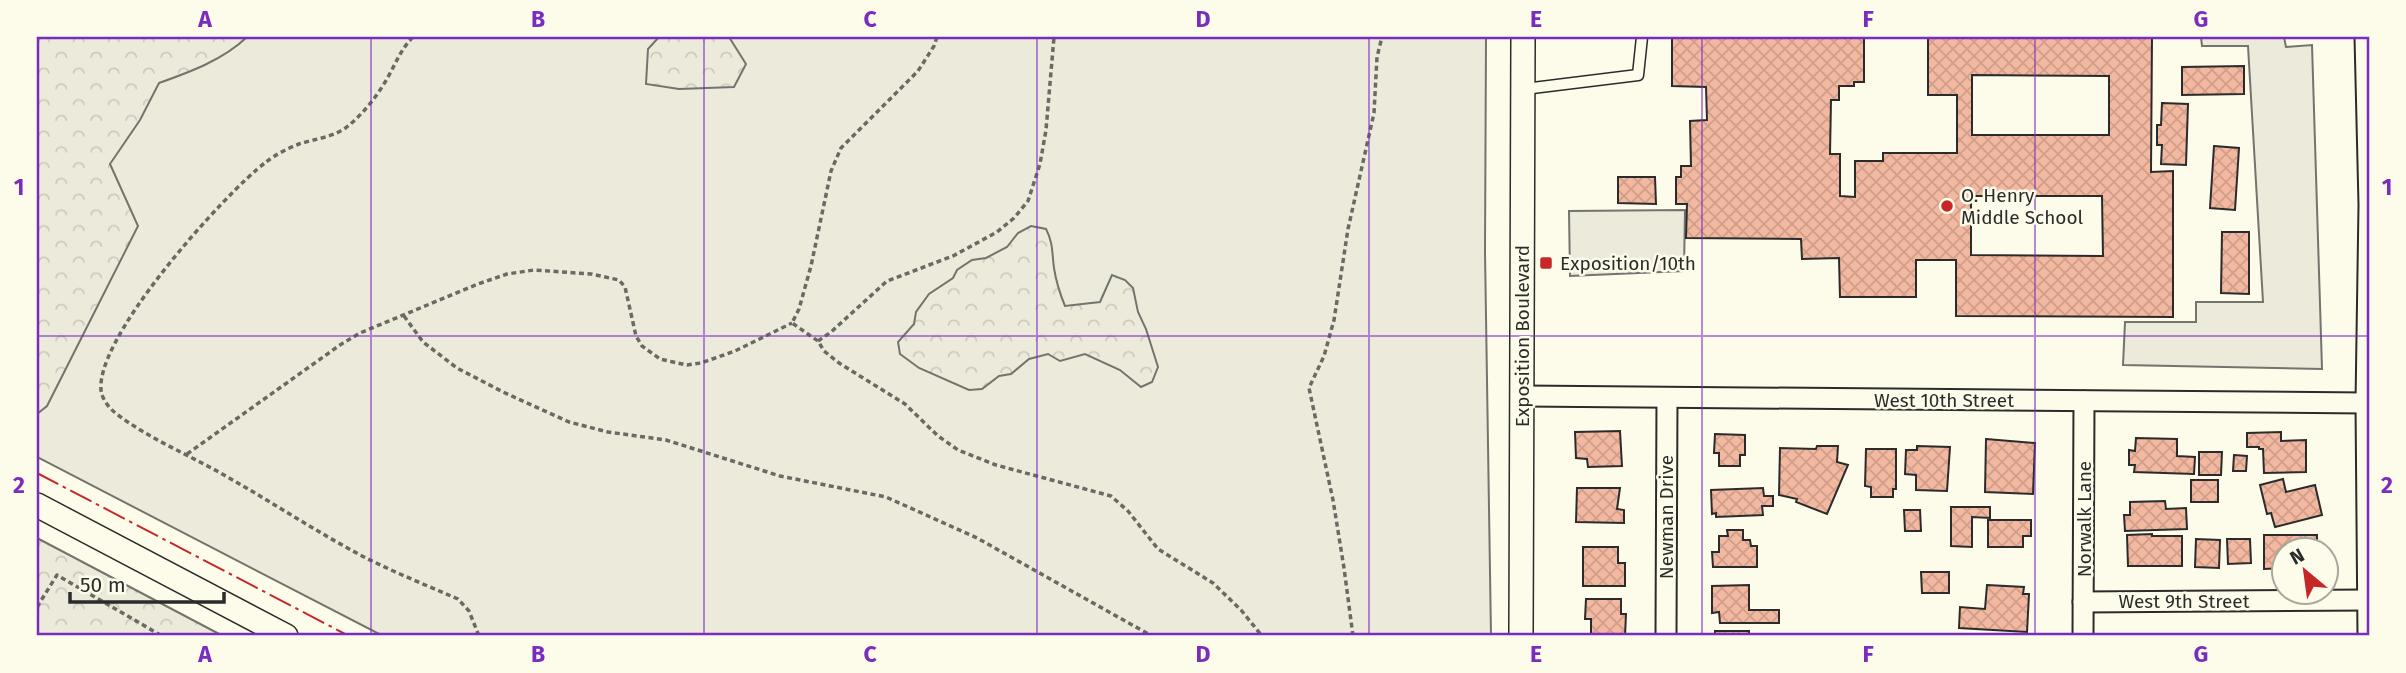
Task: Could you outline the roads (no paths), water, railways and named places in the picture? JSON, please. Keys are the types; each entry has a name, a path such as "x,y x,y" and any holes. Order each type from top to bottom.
{"street":[{"name":"Exposition Boulevard","path":"1521,636 1523,37"},
{"path":"2367,42 2368,636"},
{"name":"West 10th Street","path":"1523,396 2366,403"},
{"name":"Newman Drive","path":"1666,636 1667,398"},
{"name":"Norwalk Lane","path":"2083,636 2084,401"},
{"path":"37,505 286,636"},
{"name":"West 9th Street","path":"2083,602 2369,600"}],"lane":[{"path":"1523,89 1638,75 1642,37"}],"place":[{"name":"O. Henry Middle School","path":"1947,206"},
{"name":"Exposition/10th","path":"1546,263"}]}
